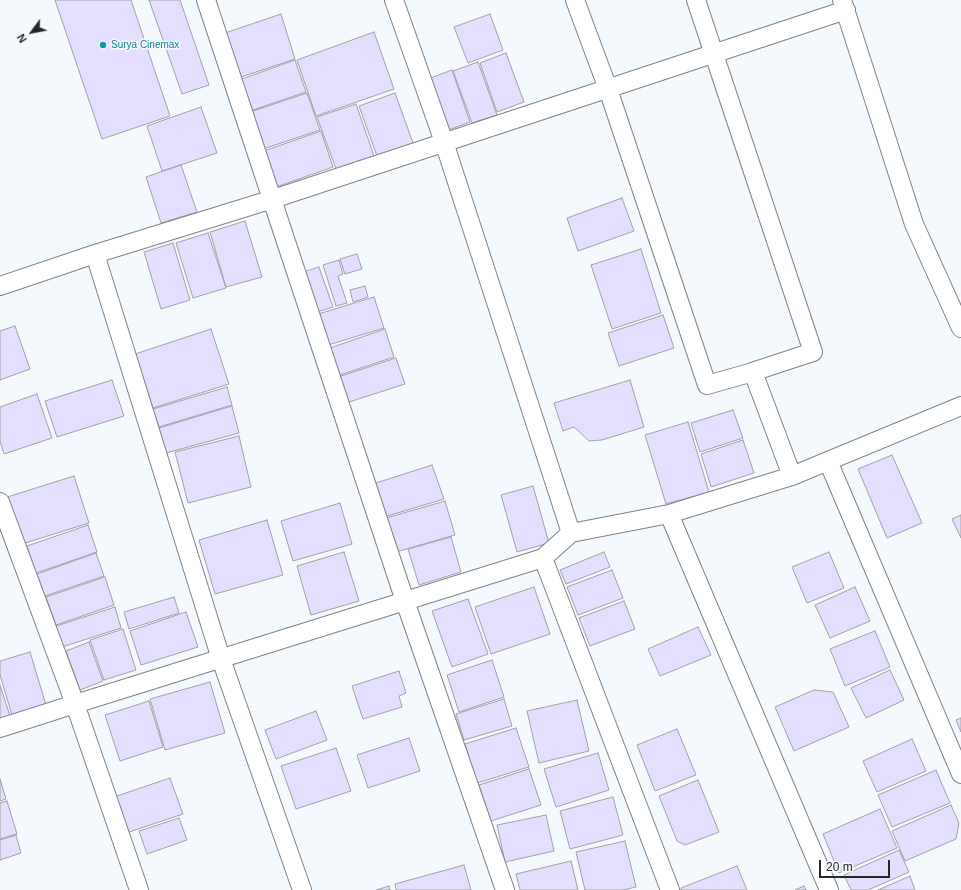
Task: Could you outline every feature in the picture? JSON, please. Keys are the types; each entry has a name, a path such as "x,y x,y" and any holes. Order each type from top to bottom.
{"street":[{"path":"206,0 405,601 505,890"},
{"path":"394,0 444,142 571,533"},
{"path":"575,0 608,89 707,385 813,352 696,0"},
{"path":"0,286 714,54 844,5 914,224 961,328"},
{"path":"95,254 221,659 302,890"},
{"path":"752,372 792,476"},
{"path":"0,728 543,558 571,533 669,514 792,476 961,406"},
{"path":"828,461 961,774"},
{"path":"0,502 75,704 139,890"},
{"path":"669,514 829,890"},
{"path":"543,558 670,890"}],"building":[{"path":"55,0 131,0 170,116 102,139"},
{"path":"149,0 180,0 209,85 182,94"},
{"path":"281,14 295,59 238,78 222,34"},
{"path":"490,14 503,50 468,63 454,27"},
{"path":"374,32 394,89 316,116 297,60"},
{"path":"506,53 524,102 497,112 480,63"},
{"path":"295,60 306,92 250,111 239,80"},
{"path":"478,62 497,115 472,123 453,71"},
{"path":"452,70 470,122 443,132 425,80"},
{"path":"307,93 320,130 263,149 250,112"},
{"path":"395,93 413,143 377,156 359,106"},
{"path":"356,104 374,156 336,169 317,117"},
{"path":"201,107 217,153 162,171 147,126"},
{"path":"321,131 333,167 276,187 264,151"},
{"path":"181,165 197,212 161,223 146,177"},
{"path":"622,198 634,231 578,251 567,218"},
{"path":"245,221 262,277 226,287 210,232"},
{"path":"208,233 226,288 193,298 176,243"},
{"path":"173,243 190,300 161,309 144,252"},
{"path":"641,249 661,313 612,329 591,265"},
{"path":"357,254 362,269 345,274 340,259"},
{"path":"339,260 343,274 338,276 347,303 336,306 323,265"},
{"path":"319,267 333,307 317,312 303,272"},
{"path":"365,286 368,297 353,302 350,290"},
{"path":"374,297 384,328 328,345 318,314"},
{"path":"663,315 674,348 619,366 608,333"},
{"path":"15,326 30,369 0,380 0,331"},
{"path":"211,329 229,384 153,408 135,354"},
{"path":"385,329 394,357 334,377 324,350"},
{"path":"396,358 405,384 346,403 338,377"},
{"path":"112,380 124,416 57,437 45,401"},
{"path":"630,380 644,427 602,440 589,441 574,427 563,431 554,403"},
{"path":"227,387 232,405 159,427 153,409"},
{"path":"37,394 52,438 4,454 0,441 0,407"},
{"path":"232,406 239,433 166,453 159,428"},
{"path":"733,410 743,438 700,452 691,423"},
{"path":"688,422 709,492 666,504 645,435"},
{"path":"239,436 251,487 188,503 175,452"},
{"path":"743,440 754,473 711,487 701,454"},
{"path":"892,455 922,523 887,538 858,469"},
{"path":"432,465 444,499 384,517 373,484"},
{"path":"74,476 89,523 19,545 4,498"},
{"path":"533,486 549,543 517,552 501,495"},
{"path":"445,501 455,535 396,552 386,518"},
{"path":"340,503 352,544 293,561 281,521"},
{"path":"961,515 961,538 952,519"},
{"path":"267,520 283,575 215,594 199,540"},
{"path":"88,525 97,552 36,573 27,546"},
{"path":"451,537 461,572 419,585 408,549"},
{"path":"344,552 359,601 311,615 297,566"},
{"path":"604,552 610,567 566,584 560,570"},
{"path":"829,552 844,588 807,603 792,567"},
{"path":"96,553 104,576 45,596 37,574"},
{"path":"612,570 623,598 578,615 567,587"},
{"path":"105,577 114,605 56,625 46,597"},
{"path":"534,587 550,634 491,654 475,607"},
{"path":"855,587 870,621 830,638 815,605"},
{"path":"174,597 179,613 129,629 124,612"},
{"path":"468,599 488,654 452,667 432,611"},
{"path":"624,601 635,629 590,646 579,618"},
{"path":"115,607 121,628 62,647 56,626"},
{"path":"186,612 198,647 141,665 130,631"},
{"path":"698,627 711,655 660,676 648,649"},
{"path":"123,629 136,670 104,680 90,640"},
{"path":"875,631 890,667 845,686 830,649"},
{"path":"89,642 103,681 80,690 66,651"},
{"path":"30,652 46,705 12,715 0,675 0,661"},
{"path":"492,660 504,697 459,712 447,675"},
{"path":"890,670 904,700 866,718 851,688"},
{"path":"399,671 406,693 399,696 402,707 363,719 352,686"},
{"path":"210,682 225,733 165,750 150,699"},
{"path":"0,685 11,719 0,723"},
{"path":"814,690 833,692 849,727 794,751 775,707"},
{"path":"504,699 512,726 464,740 456,714"},
{"path":"577,700 589,751 539,763 527,711"},
{"path":"149,701 163,747 120,761 105,715"},
{"path":"316,711 327,740 276,759 265,730"},
{"path":"961,718 961,732 956,720"},
{"path":"516,728 529,767 477,783 465,744"},
{"path":"677,729 696,775 655,791 637,745"},
{"path":"409,738 420,771 368,788 357,755"},
{"path":"912,739 926,771 877,792 863,761"},
{"path":"336,748 351,791 296,809 281,766"},
{"path":"598,753 609,790 556,807 544,769"},
{"path":"529,769 541,805 491,821 479,785"},
{"path":"936,770 950,803 892,827 878,795"},
{"path":"170,778 183,814 126,833 114,797"},
{"path":"0,779 6,799 0,801"},
{"path":"698,780 719,832 685,845 677,841 659,796"},
{"path":"613,797 623,835 570,849 560,811"},
{"path":"7,801 17,834 0,839 0,803"},
{"path":"951,805 959,823 956,839 905,861 892,831"},
{"path":"880,809 897,848 839,873 823,834"},
{"path":"546,815 554,851 505,862 497,825"},
{"path":"179,818 187,840 147,854 139,831"},
{"path":"16,835 21,853 0,860 0,840"},
{"path":"625,841 636,887 623,890 585,890 576,852"},
{"path":"899,850 909,872 868,890 851,890 844,875"},
{"path":"571,861 578,890 520,890 516,874"},
{"path":"464,865 471,890 396,890 395,884"},
{"path":"737,866 747,890 681,890 681,888"},
{"path":"910,876 915,890 878,890"},
{"path":"389,886 390,890 376,890"},
{"path":"804,886 806,890 795,890"}],"place":[{"name":"Surya Cinemax","path":"103,45"}]}
